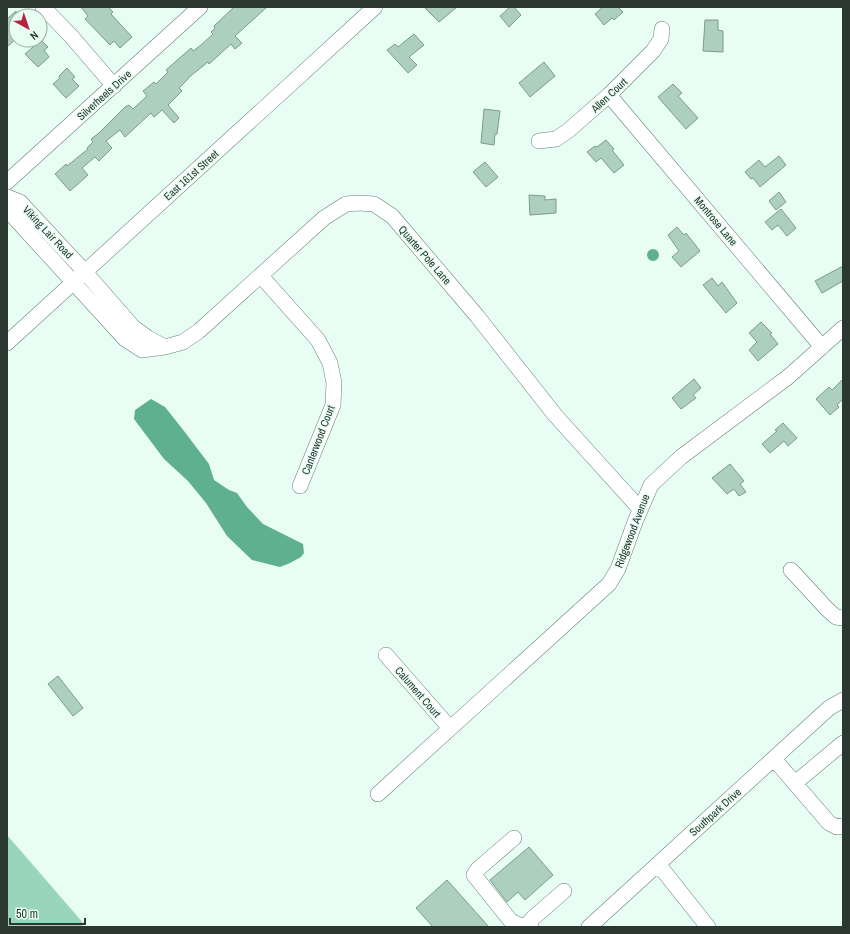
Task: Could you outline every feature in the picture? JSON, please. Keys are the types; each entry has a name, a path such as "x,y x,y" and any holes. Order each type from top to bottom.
{"street":[{"path":"43,7 71,36 114,86"},
{"name":"Silverheels Drive","path":"7,182 200,7"},
{"name":"East 161st Street","path":"7,343 375,7"},
{"name":"Allen Court","path":"539,141 556,139 609,96 653,51 660,39 662,29"},
{"name":"Montrose Lane","path":"609,96 822,346"},
{"name":"Viking Lair Road","path":"7,197 20,202 85,272"},
{"name":"Quarter Pole Lane","path":"7,201 11,214 73,283 125,339 142,350 165,347 183,342 199,331 329,214 346,204 374,204 392,216 477,316 555,415 640,509"},
{"path":"85,272 133,327 165,347"},
{"name":"Canterwood Court","path":"261,276 318,340 330,363 334,383 333,406 300,486"},
{"name":"Ridgewood Avenue","path":"378,794 609,584 618,570 640,509 651,485 668,468 700,442 788,377 843,328"},
{"path":"791,570 827,609 836,617 843,618"},
{"name":"Calument Court","path":"386,655 450,728"},
{"name":"Southpark Drive","path":"589,927 829,708 843,700"},
{"path":"795,783 843,743"},
{"path":"774,759 829,823 837,827 843,826"},
{"path":"514,838 478,869 474,875 510,920 516,924 530,927 529,923 532,919 564,891"},
{"path":"658,864 708,927"}],"shaded area":[{"path":"651,249 655,249 659,255 655,261 651,261 647,257 647,253"},
{"path":"151,399 165,407 184,431 209,464 214,480 229,490 237,493 247,507 263,524 303,544 304,553 301,557 280,567 252,560 227,536 206,503 188,481 164,459 134,419 135,410"},
{"path":"7,835 84,924 80,927 7,927"}],"building":[{"path":"81,7 108,7 113,12 111,14 132,37 120,48 114,41 110,45 85,19 88,16"},
{"path":"234,7 267,7 235,36 242,43 235,49 231,44 209,64 208,62 188,78 179,88 182,91 168,105 179,118 174,123 162,110 154,117 151,113 125,137 120,130 106,141 112,148 99,161 95,157 82,168 88,175 70,191 55,174 66,164 67,166 88,149 87,148 93,142 91,139 125,107 129,105 133,109 147,96 143,91 154,82 156,84 168,72 166,70 191,48 193,51 213,34 211,32 215,28 214,26"},
{"path":"424,7 457,7 439,22"},
{"path":"510,7 514,7 521,15 509,27 500,16"},
{"path":"603,7 618,7 623,12 614,20 612,18 604,25 595,14"},
{"path":"8,18 7,47 7,19"},
{"path":"705,20 718,20 718,30 723,31 723,52 703,51"},
{"path":"414,34 424,45 409,57 417,65 408,73 387,50 395,44 398,47"},
{"path":"32,48 47,48 44,50 49,57 38,67 25,54"},
{"path":"544,62 555,76 530,97 519,83"},
{"path":"67,68 75,77 72,79 79,86 66,98 53,84 60,78 59,76"},
{"path":"673,84 682,93 678,96 698,118 686,129 658,97"},
{"path":"484,109 500,111 494,145 481,143"},
{"path":"606,140 614,149 612,150 624,165 614,173 601,158 596,162 587,152"},
{"path":"779,156 786,165 760,187 753,178 751,179 745,172 759,160 765,167"},
{"path":"485,162 498,177 486,187 473,172"},
{"path":"779,192 786,202 776,210 769,201"},
{"path":"529,195 545,196 545,200 556,199 556,213 530,215"},
{"path":"781,209 796,228 787,236 778,225 772,230 765,222"},
{"path":"677,227 684,235 686,233 700,251 681,267 672,257 679,251 668,235"},
{"path":"843,266 843,281 822,293 815,281"},
{"path":"712,278 718,286 722,282 737,303 726,313 703,285"},
{"path":"761,322 772,333 770,334 778,344 758,361 749,350 757,342 749,333"},
{"path":"694,379 701,388 693,395 696,398 681,409 672,398"},
{"path":"843,379 843,399 837,405 839,407 830,415 816,399 829,387 832,390"},
{"path":"783,423 797,438 788,446 784,441 770,453 762,444 777,431 775,430"},
{"path":"730,464 744,481 740,484 746,492 739,496 734,489 727,494 712,478"},
{"path":"58,676 83,708 73,716 48,684"},
{"path":"529,847 553,875 525,900 518,892 507,902 490,880"},
{"path":"447,880 489,927 433,927 416,908"}]}
